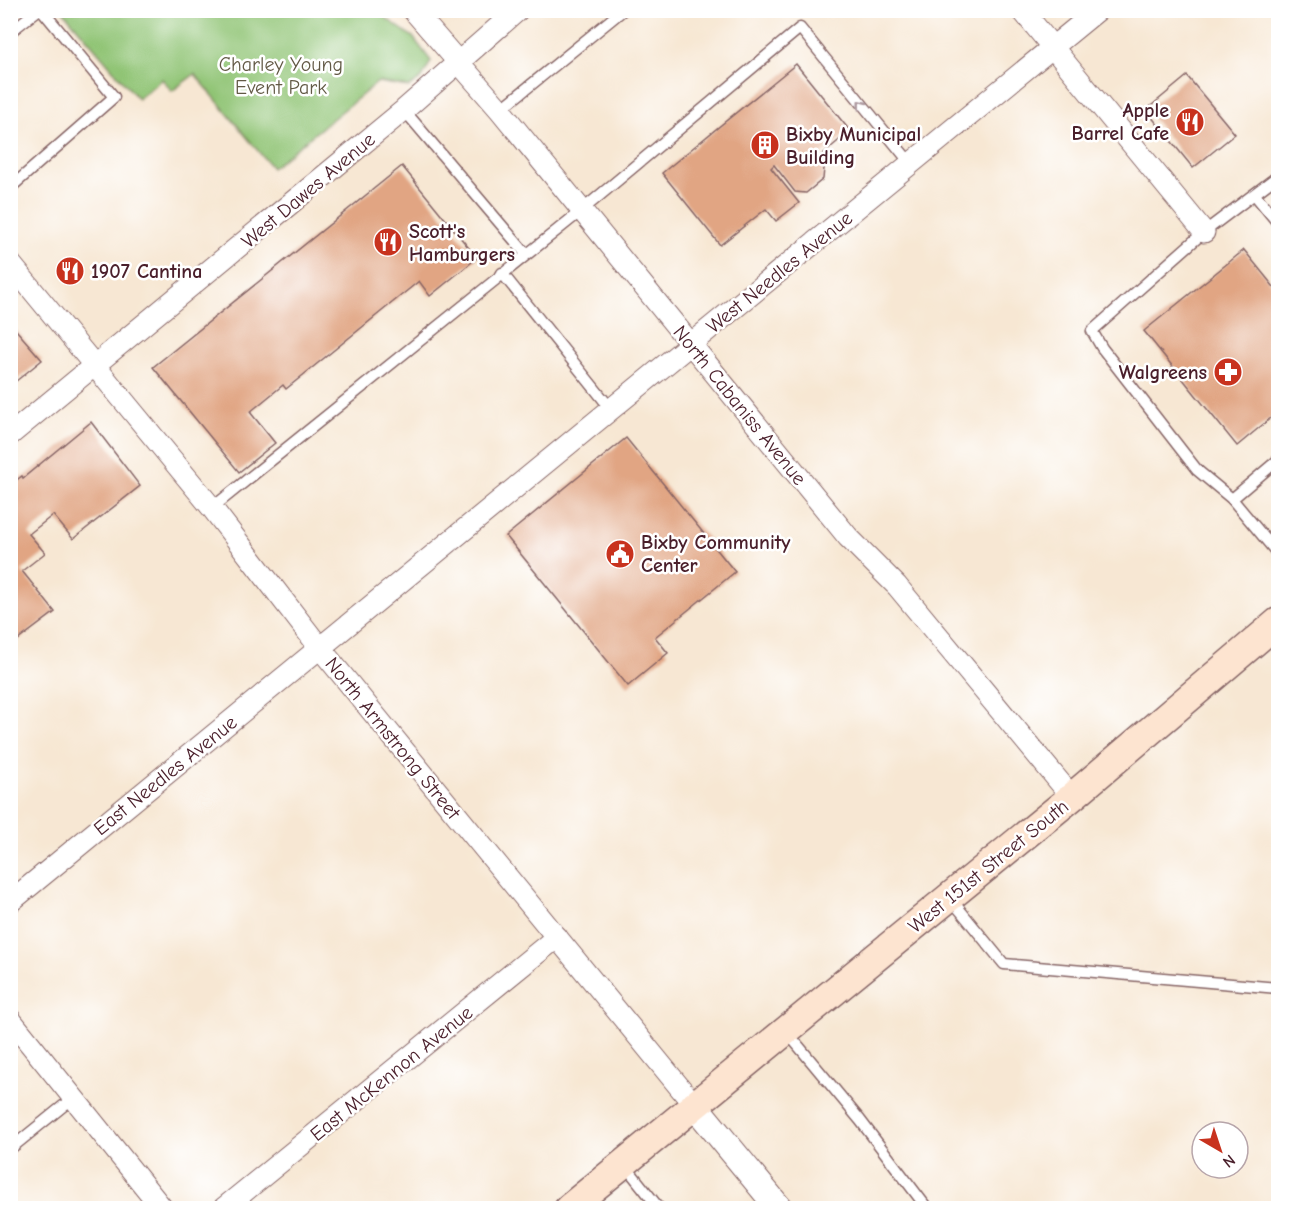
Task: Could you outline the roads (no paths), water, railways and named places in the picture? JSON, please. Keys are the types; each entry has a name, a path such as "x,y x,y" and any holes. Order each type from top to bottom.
{"main road":[{"name":"West 151st Street South","path":"569,1209 1072,797 1278,622"}],"street":[{"name":"North Cabaniss Avenue","path":"413,10 500,110 848,537 897,586 1072,797"},
{"name":"West Dawes Avenue","path":"10,435 404,110 518,10"},
{"path":"1022,10 1204,232"},
{"name":"West Needles Avenue","path":"320,648 912,165 1098,10"},
{"name":"North Armstrong Street","path":"10,263 212,508 320,648 779,1209"},
{"name":"East Needles Avenue","path":"10,902 320,648"},
{"name":"East McKennon Avenue","path":"224,1209 557,937"},
{"path":"10,1019 162,1209"}],"lane":[{"path":"10,32 40,10 114,97 10,188"},
{"path":"500,110 622,10"},
{"path":"212,508 581,211 800,28 912,165"},
{"path":"404,110 526,254"},
{"path":"1278,176 1204,232 1092,332 1197,470 1232,499 1278,554"},
{"path":"1255,195 1278,223"},
{"path":"502,273 611,409"},
{"path":"1232,499 1278,460"},
{"path":"949,898 1004,964 1278,988"},
{"path":"786,1030 860,1120 927,1209"},
{"path":"10,1149 73,1098"},
{"path":"623,1164 659,1209"}],"place":[{"name":"Apple Barrel Cafe","path":"1190,122"},
{"name":"Bixby Municipal Building","path":"765,145"},
{"name":"Scott's Hamburgers","path":"388,242"},
{"name":"1907 Cantina","path":"70,271"},
{"name":"Walgreens","path":"1228,372"},
{"name":"Bixby Community Center","path":"620,554"}],"park label":[{"name":"Charley Young Event Park","path":"281,76"}]}
